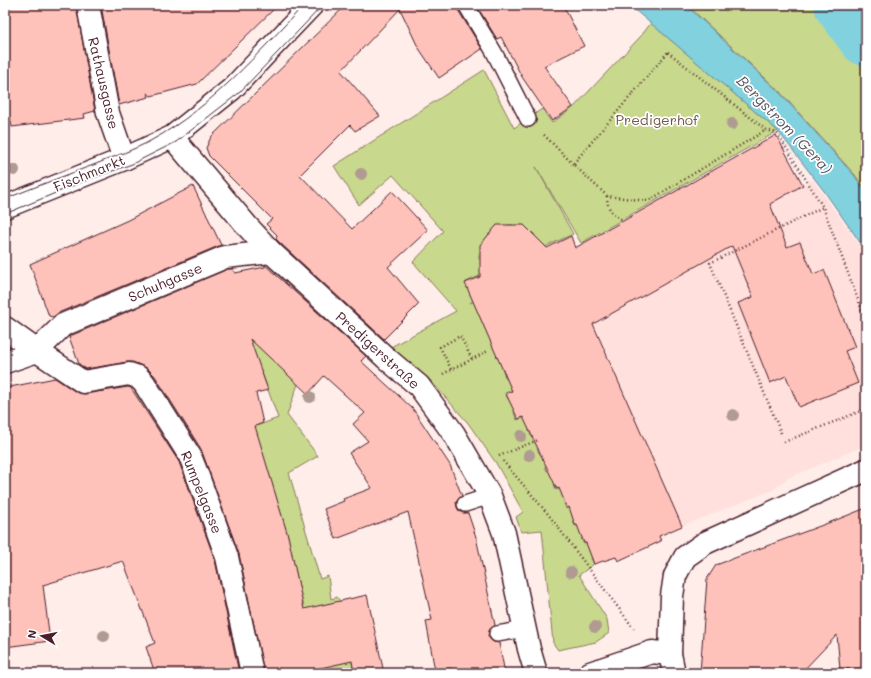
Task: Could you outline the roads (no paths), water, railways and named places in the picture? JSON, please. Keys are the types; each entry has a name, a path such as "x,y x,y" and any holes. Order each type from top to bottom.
{"street":[{"name":"Rathausgasse","path":"88,5 108,113 124,159"},
{"name":"Fischmarkt","path":"5,207 98,171 172,137 232,89 312,5"},
{"name":"Predigerstraße","path":"172,137 271,252 386,358 419,386 454,434 490,496 504,533 529,649 536,673"},
{"name":"Schuhgasse","path":"37,351 63,325 225,257 271,252"},
{"path":"5,328 37,351"},
{"path":"5,362 37,351"},
{"name":"Rumpelgasse","path":"37,351 88,383 130,374 138,377 144,383 190,456 227,557 251,670"},
{"path":"590,673 665,660 675,576 685,557 705,543 866,470"}],"lane":[{"path":"466,5 494,52 528,119"},
{"path":"465,504 490,496"},
{"path":"497,634 525,629"}],"water":[{"name":"Bergstrom (Gera)","path":"629,5 686,5 779,92 854,175 866,192 866,251 824,191 778,131"}],"waterway":[{"path":"841,5 866,39"}],"tram line":[{"path":"5,199 131,150 174,127 214,96 251,61 304,5"},
{"path":"5,214 82,182 132,164 176,142 239,93 323,5"}],"park label":[{"name":"Predigerhof","path":"657,119"}]}
